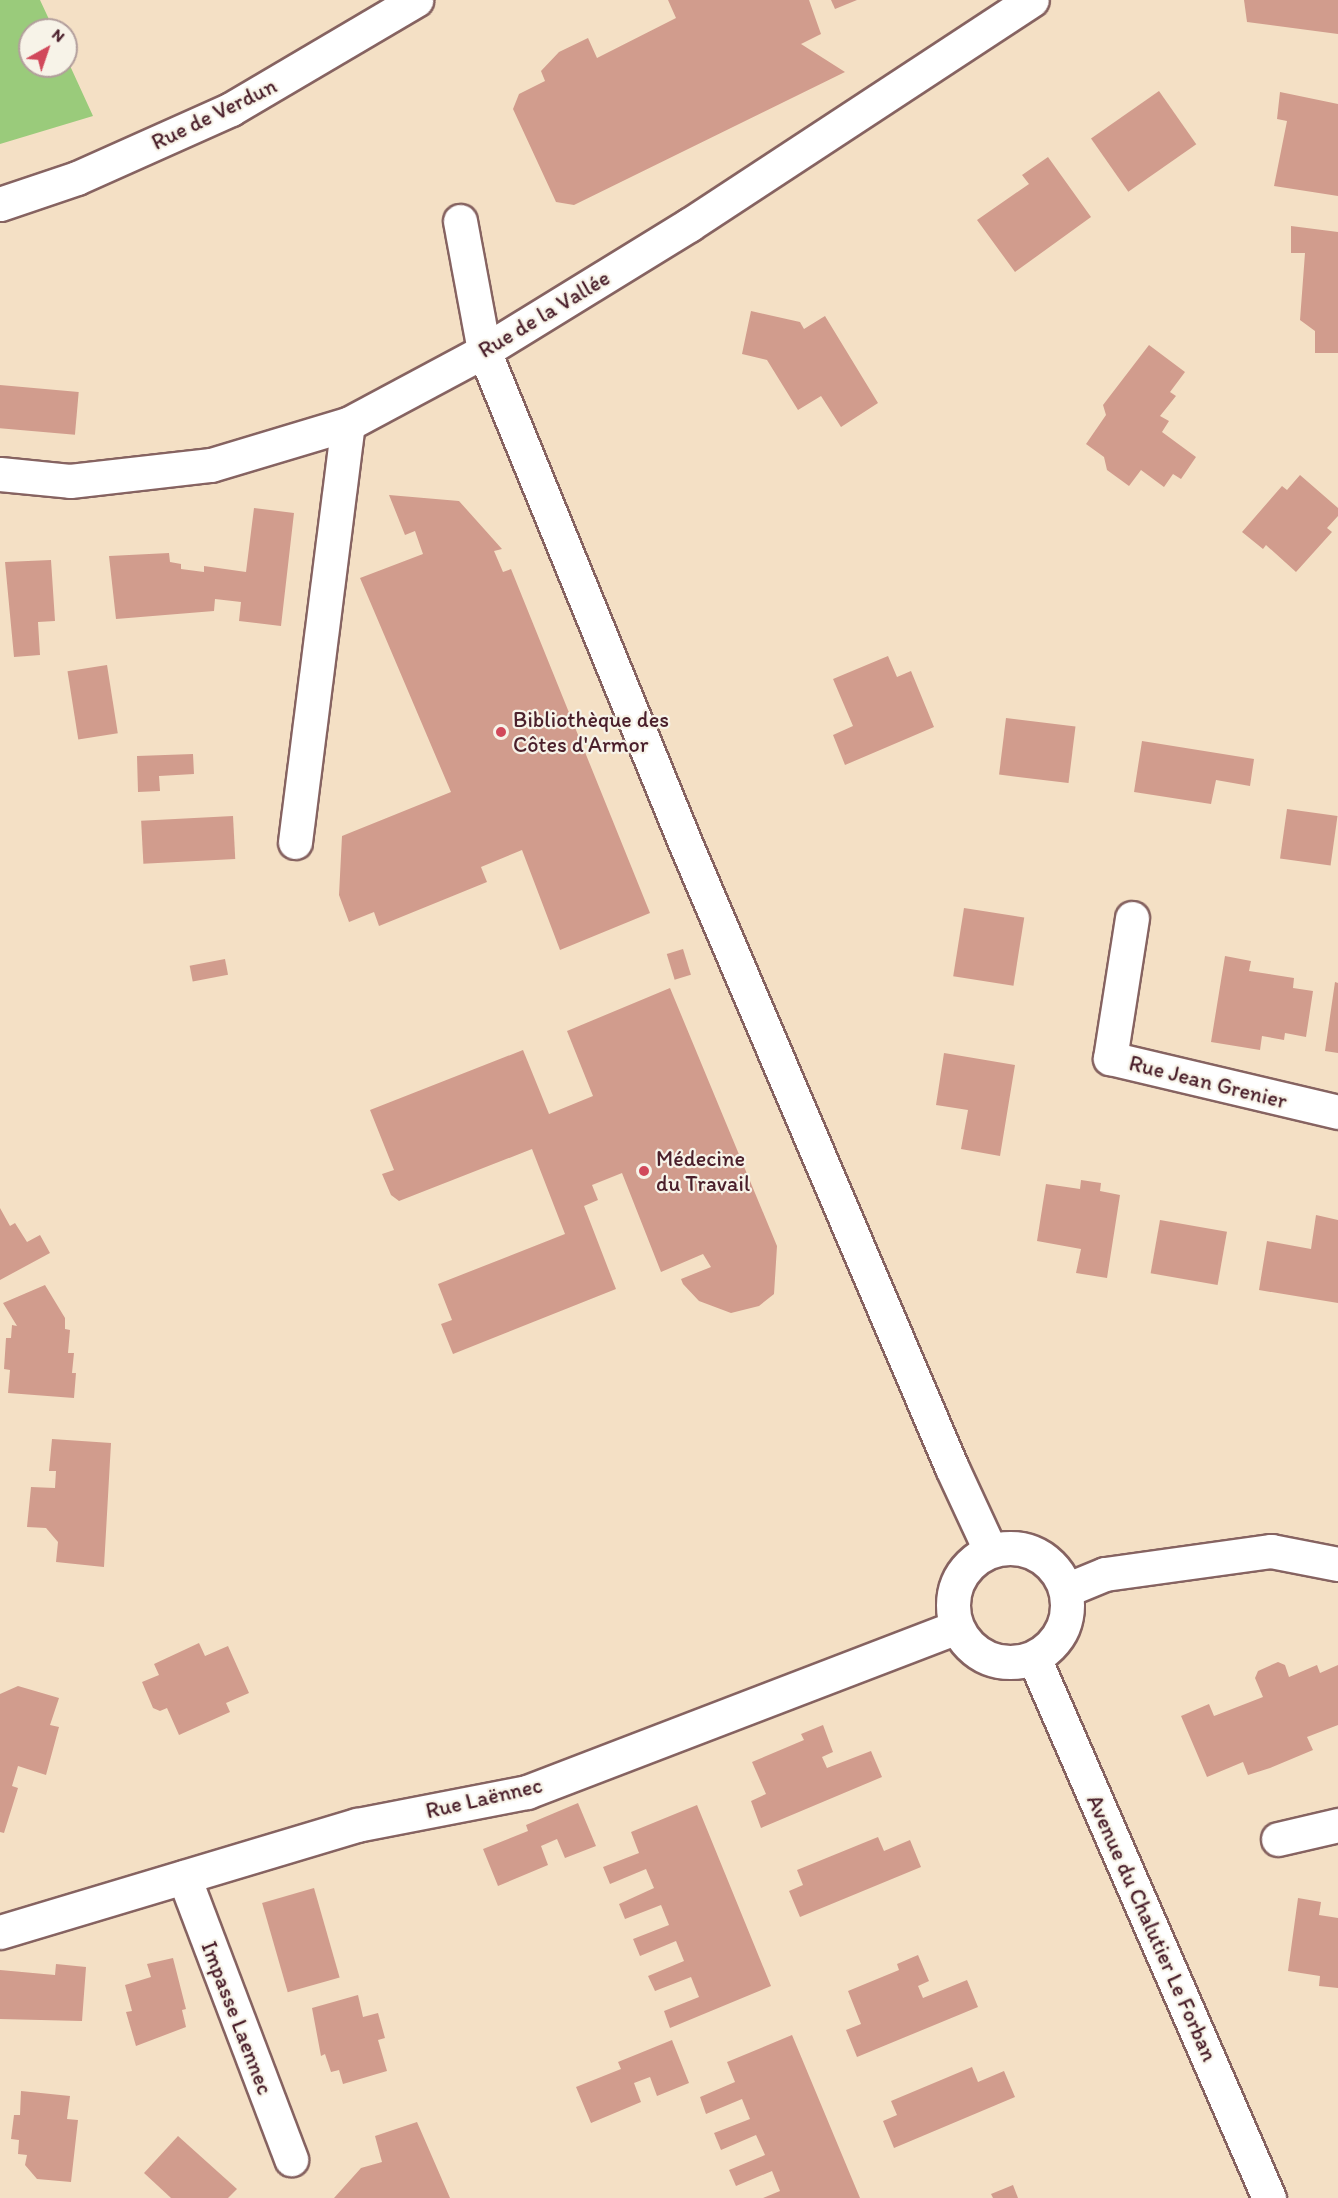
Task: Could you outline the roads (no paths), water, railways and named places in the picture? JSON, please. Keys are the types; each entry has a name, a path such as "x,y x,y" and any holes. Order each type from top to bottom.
{"street":[{"name":"Rue de Verdun","path":"0,204 76,178 231,109 416,0"},
{"name":"Rue de la Vallée","path":"0,474 70,481 211,465 348,424 484,351 689,225 1032,0"},
{"path":"460,221 484,351 686,844 952,1468 990,1550"},
{"path":"295,842 348,424"},
{"name":"Rue Jean Grenier","path":"1132,918 1110,1058 1338,1112"},
{"path":"1027,1549 1045,1558 1066,1590 1064,1626 1050,1646 1034,1658 1010,1663 990,1659 967,1644 956,1627 952,1597 958,1577 973,1560 990,1550 1027,1549"},
{"path":"1066,1590 1105,1574 1271,1551 1338,1564"},
{"name":"Rue Laënnec","path":"0,1932 108,1903 184,1877 357,1825 527,1792 956,1627"},
{"name":"Avenue du Chalutier Le Forban","path":"1034,1658 1269,2198"},
{"path":"1278,1839 1338,1824"},
{"name":"Impasse Laennec","path":"184,1877 291,2159"}],"place":[{"name":"Bibliothèque des Côtes d'Armor","path":"501,732"},
{"name":"Médecine du Travail","path":"644,1171"}]}
